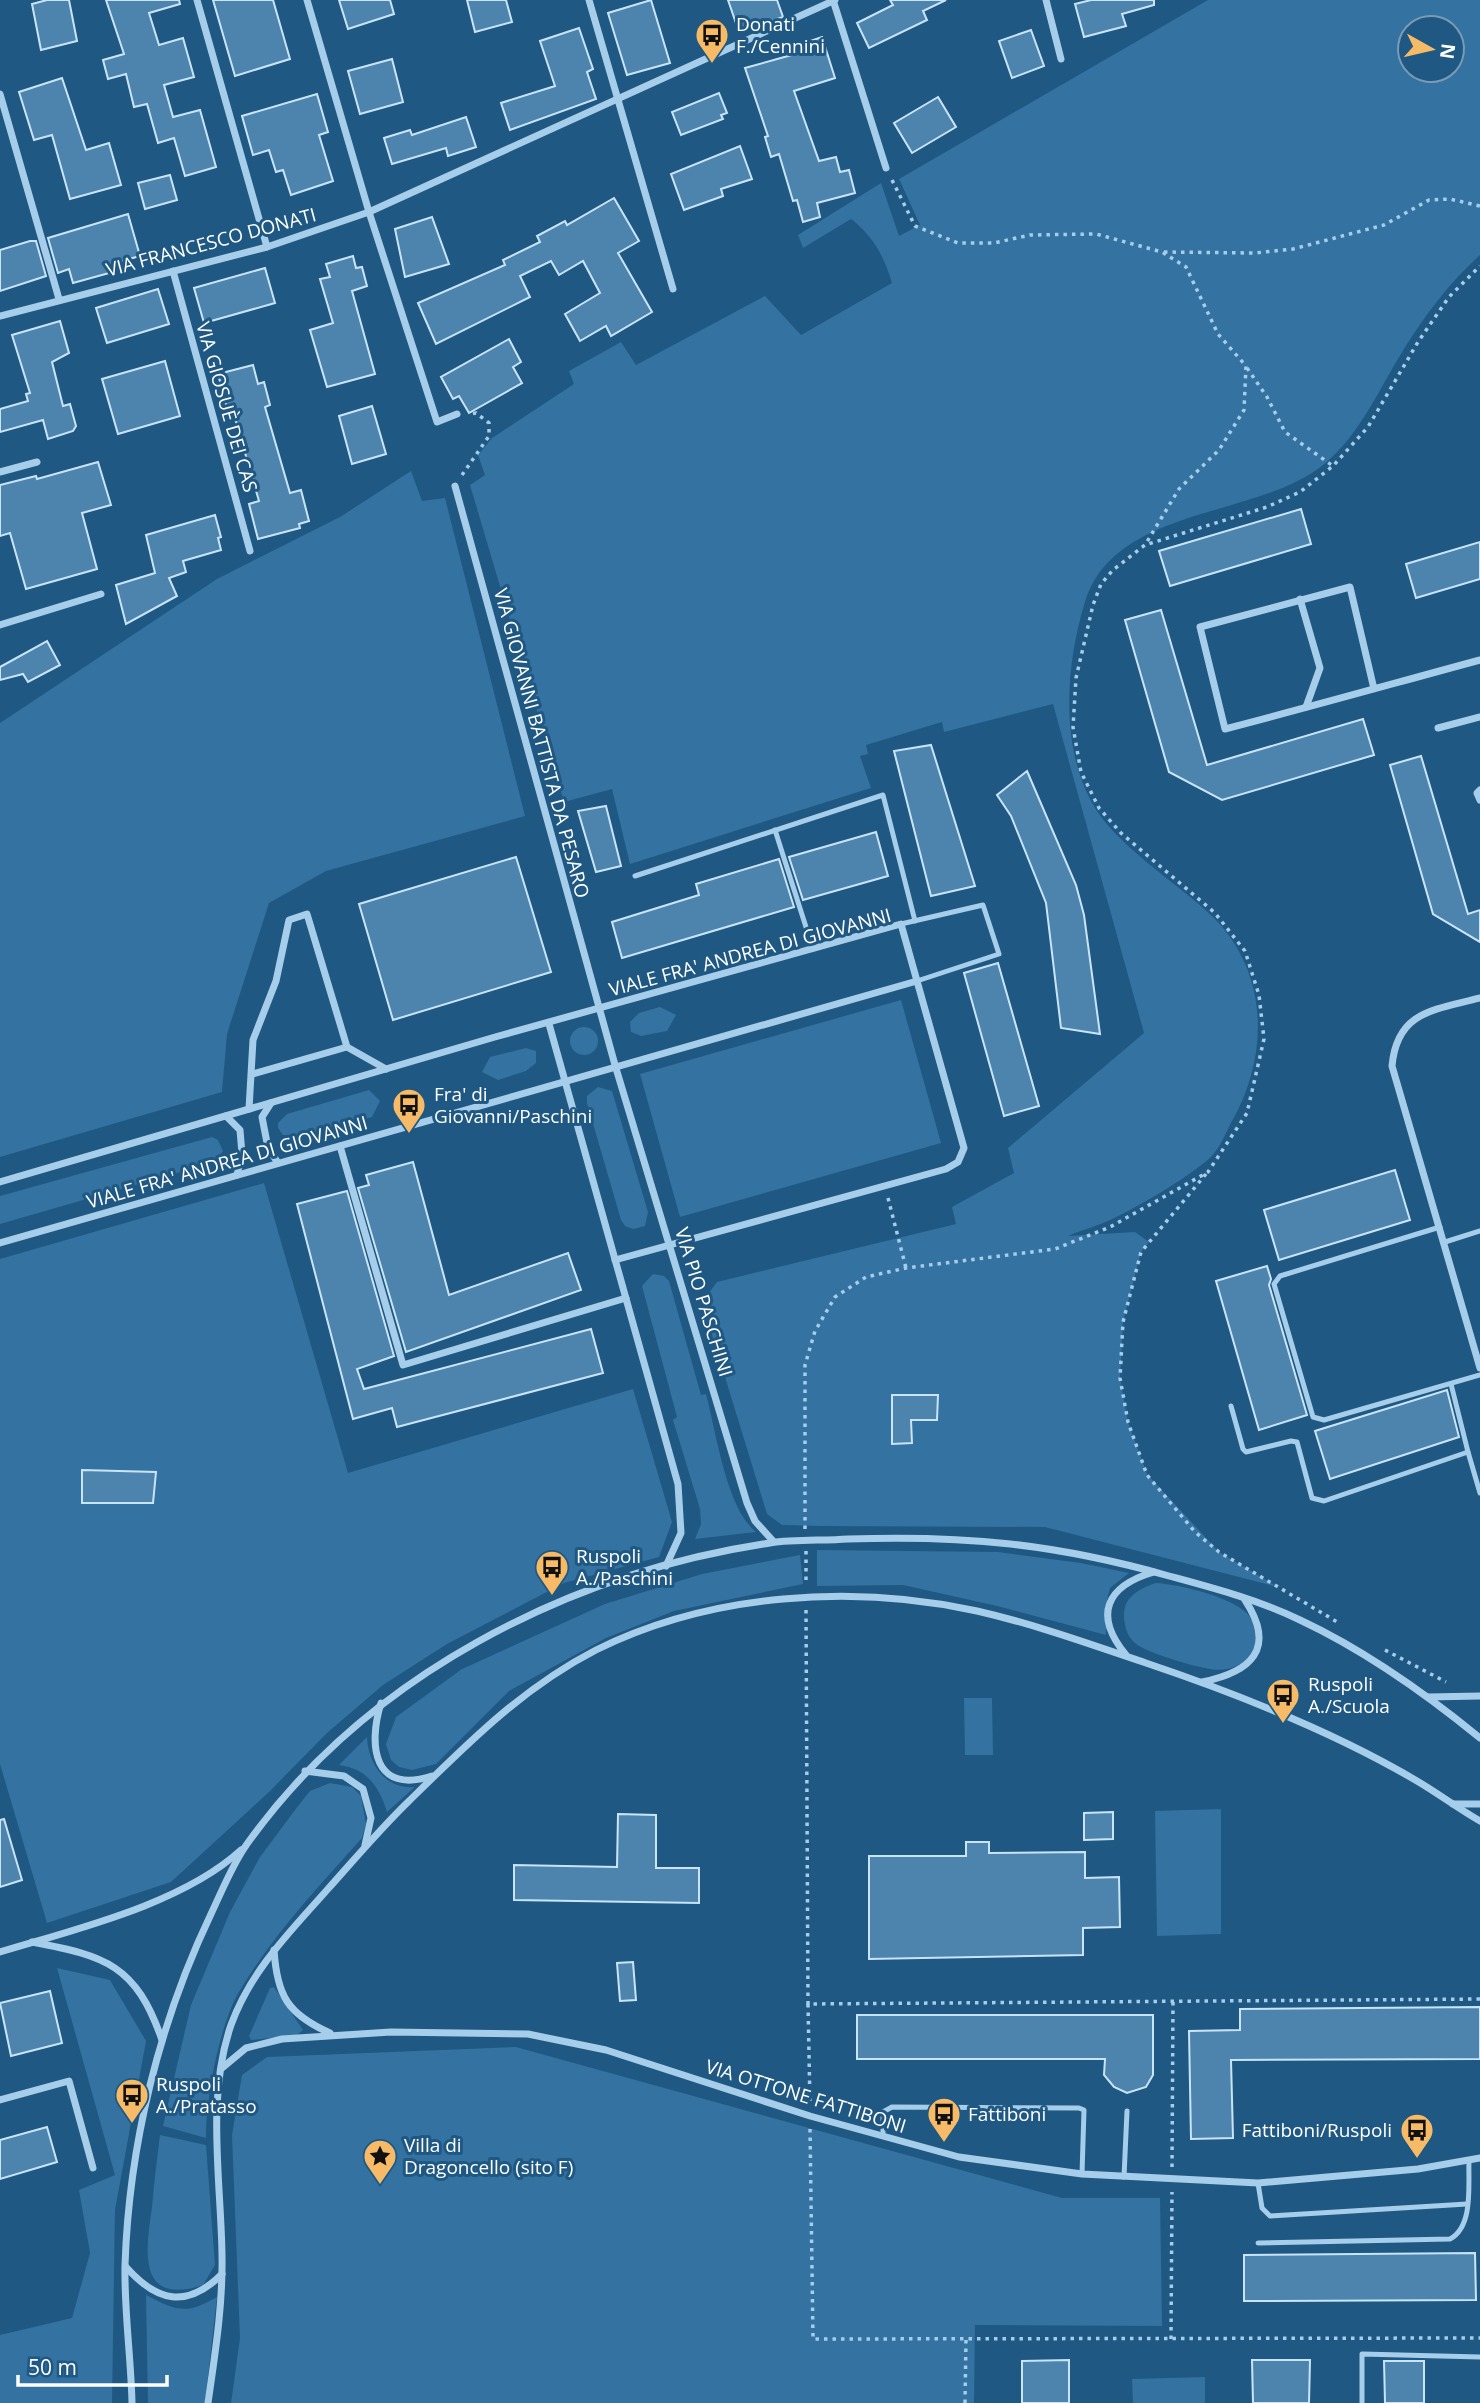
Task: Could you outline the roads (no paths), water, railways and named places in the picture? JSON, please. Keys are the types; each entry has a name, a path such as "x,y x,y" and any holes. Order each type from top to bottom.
{"street":[{"path":"197,0 267,247"},
{"path":"307,0 369,212 437,422 457,414"},
{"path":"589,0 673,289"},
{"path":"834,0 886,168"},
{"name":"VIA FRANCESCO DONATI","path":"0,316 267,247 369,212 834,0"},
{"path":"1046,0 1061,59"},
{"path":"0,94 59,299"},
{"name":"VIA GIOSUÈ DEI CAS","path":"173,271 250,551"},
{"path":"0,472 37,462"},
{"name":"VIA GIOVANNI BATTISTA DA PESARO","path":"455,486 615,1065"},
{"path":"1374,689 1350,587 1200,626 1225,729 1374,689 1480,660"},
{"path":"0,625 101,594"},
{"path":"1300,599 1320,668 1306,707"},
{"path":"1438,728 1480,717"},
{"path":"1480,790 1477,793 1480,800"},
{"path":"249,1109 253,1040 276,981 289,920 307,914 347,1047 387,1069"},
{"name":"VIALE FRA' ANDREA DI GIOVANNI","path":"0,1182 901,924 917,981 615,1065 0,1243"},
{"path":"615,1260 946,1169 962,1156 964,1148 917,981"},
{"path":"1480,998 1421,1014 1403,1027 1394,1045 1391,1066 1441,1227 1480,1368"},
{"path":"549,1024 681,1503 679,1540 666,1566"},
{"path":"253,1074 347,1047"},
{"name":"VIA PIO PASCHINI","path":"615,1065 747,1503 755,1521 774,1542"},
{"path":"271,1103 262,1117 268,1148 278,1163"},
{"path":"226,1116 240,1130 242,1154 237,1175"},
{"path":"340,1146 404,1365 626,1298"},
{"path":"132,2403 125,2267 135,2166 148,2091 162,2040 194,1953 244,1847 305,1771 381,1702 420,1677 535,1614 600,1586 666,1566 774,1542 901,1538 998,1541 1059,1549 1154,1572 1244,1599 1298,1619 1372,1660 1480,1738"},
{"path":"1128,1657 1110,1632 1108,1615 1112,1598 1123,1584 1154,1572"},
{"path":"208,2403 222,2274 218,2137 221,2068 238,2010 254,1976 362,1852 436,1775 502,1712 564,1668 643,1630 710,1611 790,1599 836,1596 893,1598 977,1611 1201,1682 1296,1722 1415,1780 1480,1821"},
{"path":"1201,1682 1232,1674 1252,1659 1258,1648 1259,1628 1244,1599"},
{"path":"1426,1697 1480,1696"},
{"path":"381,1702 373,1734 375,1755 381,1765 403,1779 418,1780 436,1775"},
{"path":"305,1771 344,1776 363,1789 370,1803 371,1818 369,1836 362,1852"},
{"path":"1452,1804 1480,1804"},
{"path":"0,1952 193,1886 244,1847"},
{"path":"32,1942 89,1954 118,1968 133,1982 148,2005 162,2040"},
{"path":"274,1950 276,1978 283,1998 305,2021 334,2035"},
{"name":"VIA OTTONE FATTIBONI","path":"221,2068 235,2055 253,2046 282,2039 391,2032 528,2034 606,2050 810,2116 959,2157 1082,2174 1258,2183 1418,2169 1480,2158"},
{"path":"0,2100 69,2081 93,2168"},
{"path":"125,2267 154,2293 173,2297 201,2291 222,2274"}],"lane":[{"path":"635,876 883,795 915,921"},
{"path":"775,830 813,949"},
{"path":"901,924 983,905 999,954 917,981"},
{"path":"1441,1227 1280,1276 1274,1284 1313,1416 1324,1420 1480,1375"},
{"path":"1445,1242 1480,1231"},
{"path":"1451,1384 1480,1493"},
{"path":"1231,1406 1246,1452 1291,1441 1297,1442 1312,1498 1317,1501 1468,1452"},
{"path":"883,2137 883,2112 891,2107 1079,2108 1084,2110 1082,2174"},
{"path":"1124,2177 1127,2111"},
{"path":"1258,2243 1450,2239 1458,2235 1464,2225 1469,2160"},
{"path":"1258,2183 1262,2208 1270,2216 1467,2204"},
{"path":"1362,2403 1362,2354 1480,2357"}],"place":[{"name":"Donati F./Cennini","path":"712,65"},
{"name":"Fra' di Giovanni/Paschini","path":"409,1135"},
{"name":"Ruspoli A./Paschini","path":"552,1597"},
{"name":"Ruspoli A./Scuola","path":"1283,1725"},
{"name":"Ruspoli A./Pratasso","path":"132,2125"},
{"name":"Fattiboni","path":"944,2144"},
{"name":"Fattiboni/Ruspoli","path":"1417,2160"},
{"name":"Villa di Dragoncello (sito F)","path":"380,2186"}]}
